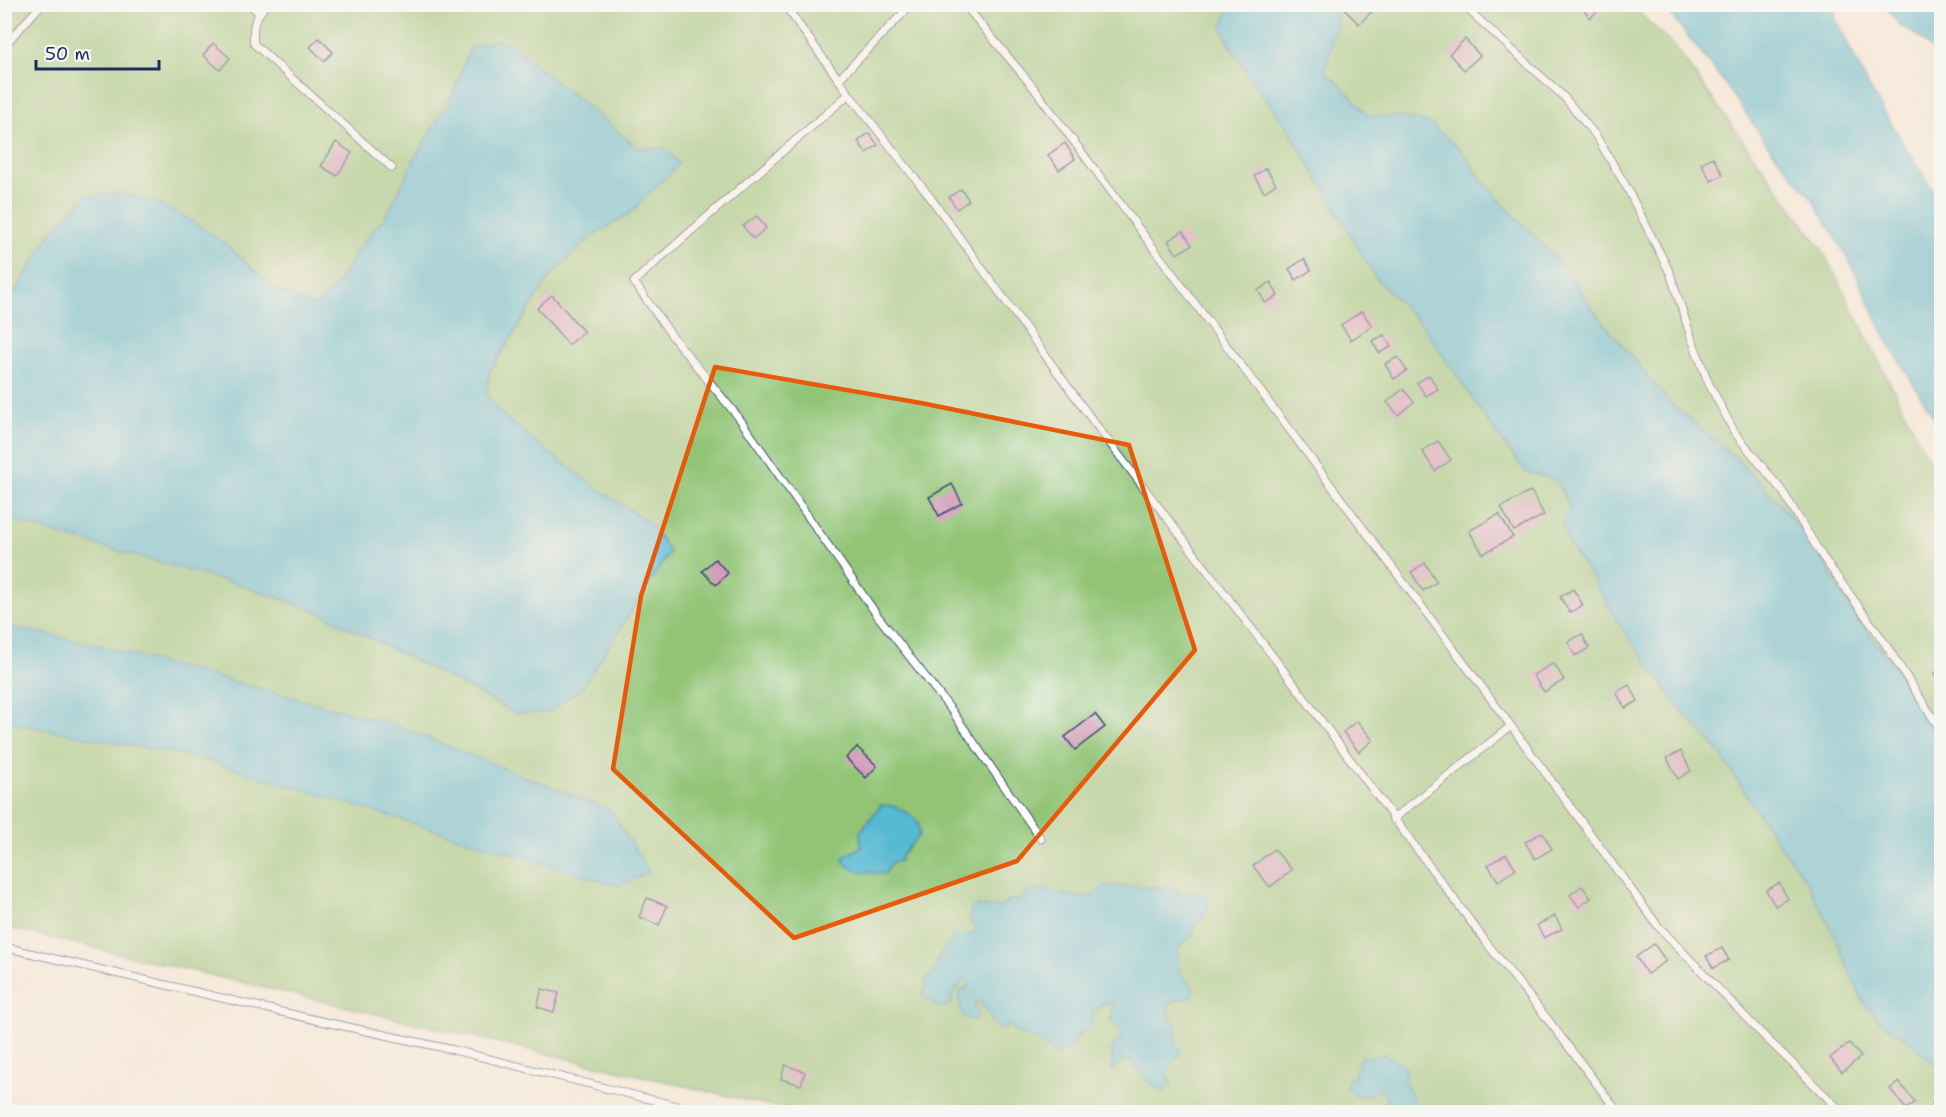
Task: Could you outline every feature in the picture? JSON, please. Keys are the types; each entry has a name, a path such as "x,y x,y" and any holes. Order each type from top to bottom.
{"lane":[{"path":"4,46 42,4"},
{"path":"249,4 259,13"},
{"path":"267,4 259,13 252,28 254,44 392,168"},
{"path":"784,4 849,93 930,197 1093,421 1618,1113"},
{"path":"839,79 912,4"},
{"path":"964,4 1033,87 1658,926 1842,1113"},
{"path":"1462,4 1564,97 1596,136 1626,186 1670,273 1709,384 1735,433 1784,492 1822,556 1880,636 1941,732"},
{"path":"849,93 771,163 708,214 634,282 672,336 739,418 878,615 952,711 1041,839"},
{"path":"1393,819 1511,726"},
{"path":"4,947 454,1050 701,1113"}],"highlighted area":[{"path":"715,367 921,403 1129,445 1195,650 1017,861 794,938 613,769 641,596"}],"green space":[{"path":"5,5 1231,5 1222,26 1231,47 1254,84 1286,124 1375,277 1423,326 1498,436 1526,472 1556,479 1570,507 1562,523 1568,543 1680,708 1718,750 1772,834 1807,882 1833,932 1863,1001 1880,1022 1905,1037 1933,1063 1941,1067 1941,1112 796,1112 5,927 5,515 33,527 244,586 319,612 516,714 581,689 669,552 650,523 604,493 543,448 498,411 486,393 490,371 551,275 591,237 630,213 665,148 638,148 512,46 470,48 453,95 417,154 388,213 358,249 336,286 315,306 279,292 224,243 54,229 5,309"},
{"path":"1330,5 1631,5 1675,47 1823,251 1941,484 1941,737 1915,695 1844,600 1821,554 1776,500 1735,457 1670,403 1594,311 1561,263 1514,216 1483,181 1459,148 1401,117 1368,116 1342,86 1325,71 1338,19"}],"water":[{"path":"1231,5 1330,5 1338,19 1325,72 1342,86 1368,116 1401,117 1430,124 1459,148 1483,181 1514,216 1561,263 1594,311 1670,403 1735,457 1776,500 1821,554 1844,600 1915,695 1941,737 1941,1067 1933,1063 1905,1037 1880,1022 1863,1001 1833,932 1807,882 1772,834 1718,750 1680,708 1621,627 1568,543 1562,523 1570,507 1556,480 1526,472 1498,436 1423,326 1375,277 1286,124 1254,84 1231,47 1222,26"},
{"path":"1663,5 1836,5 1835,17 1868,86 1941,204 1941,429 1886,339 1850,262 1814,201 1771,149 1723,81"},
{"path":"1885,5 1941,5 1941,59 1918,36 1899,25"},
{"path":"494,40 512,46 638,148 665,148 679,164 630,213 591,237 551,275 490,371 486,393 498,411 604,493 650,523 669,552 581,689 549,712 516,714 319,612 244,586 33,527 5,515 5,309 54,229 86,196 118,194 151,200 187,218 224,243 279,292 315,306 336,286 358,249 388,213 417,154 453,95 470,48"},
{"path":"5,626 77,640 389,723 610,810 649,872 619,886 195,757 5,722"},
{"path":"881,805 897,807 910,815 918,822 919,835 900,857 900,861 891,863 885,874 856,871 843,862 844,857 861,847 860,832"},
{"path":"1104,886 1162,887 1177,889 1179,894 1201,892 1208,898 1208,910 1203,914 1203,921 1195,923 1193,936 1186,940 1179,949 1178,964 1181,977 1191,983 1194,991 1190,998 1176,1000 1169,1005 1169,1017 1177,1025 1175,1040 1181,1052 1166,1073 1172,1083 1165,1091 1148,1082 1132,1061 1121,1060 1112,1072 1113,1049 1122,1038 1117,1025 1111,1021 1114,1004 1101,1004 1092,1015 1092,1028 1083,1030 1075,1042 1063,1052 1054,1054 1039,1041 1017,1034 1010,1025 1001,1030 990,1022 990,1015 980,1002 975,1002 978,1019 970,1020 962,1016 959,995 960,991 967,988 966,979 962,979 959,987 953,991 952,1003 940,1008 922,995 928,978 937,969 937,960 954,936 968,936 978,929 970,922 971,909 975,906 1000,907 1011,900 1019,900 1030,891 1049,890 1057,894 1089,898"},
{"path":"1362,1054 1368,1058 1384,1054 1406,1067 1404,1079 1415,1103 1410,1112 1389,1112 1383,1091 1374,1090 1368,1096 1359,1096 1347,1089 1347,1081 1353,1077"}],"building":[{"path":"1351,4 1380,4 1359,24 1345,10"},
{"path":"1579,4 1606,4 1590,18"},
{"path":"319,38 333,52 324,61 310,47"},
{"path":"1465,39 1480,56 1464,70 1449,54"},
{"path":"213,43 230,58 220,70 203,55"},
{"path":"869,133 878,145 866,153 858,141"},
{"path":"336,142 352,153 337,176 321,166"},
{"path":"1065,143 1075,159 1059,170 1048,155"},
{"path":"1713,157 1723,175 1711,181 1701,163"},
{"path":"1266,168 1276,184 1264,192 1254,176"},
{"path":"961,189 969,200 957,209 949,197"},
{"path":"757,216 766,228 753,239 743,226"},
{"path":"1183,231 1192,245 1177,254 1168,241"},
{"path":"1304,259 1311,270 1296,280 1289,269"},
{"path":"1271,282 1278,296 1265,303 1258,290"},
{"path":"552,295 584,332 569,345 537,308"},
{"path":"1362,311 1372,326 1351,340 1341,325"},
{"path":"1384,335 1391,347 1379,353 1372,341"},
{"path":"1398,357 1407,371 1394,379 1385,364"},
{"path":"1429,375 1438,389 1426,396 1417,383"},
{"path":"1403,389 1414,402 1398,415 1387,402"},
{"path":"1438,441 1451,460 1435,471 1422,451"},
{"path":"952,484 962,503 939,516 929,497"},
{"path":"1531,491 1544,515 1514,531 1501,507"},
{"path":"1499,514 1513,537 1483,554 1469,531"},
{"path":"715,559 728,573 716,585 702,571"},
{"path":"1425,563 1437,582 1423,591 1411,572"},
{"path":"1573,589 1583,605 1570,613 1560,597"},
{"path":"1582,634 1589,648 1575,656 1568,642"},
{"path":"1554,663 1564,680 1544,692 1533,675"},
{"path":"1942,669 1942,688 1934,673"},
{"path":"1629,685 1638,701 1625,708 1616,692"},
{"path":"1095,714 1105,727 1075,750 1065,737"},
{"path":"1357,721 1373,740 1359,752 1343,732"},
{"path":"857,747 877,766 866,778 846,758"},
{"path":"1681,751 1691,771 1678,779 1667,758"},
{"path":"1542,832 1552,849 1535,859 1525,842"},
{"path":"1274,849 1292,870 1270,887 1253,866"},
{"path":"1506,854 1516,869 1498,881 1488,865"},
{"path":"1779,883 1788,899 1775,906 1766,890"},
{"path":"1582,886 1591,898 1579,907 1570,895"},
{"path":"647,898 667,906 659,925 639,917"},
{"path":"1555,916 1562,929 1544,938 1537,925"},
{"path":"1654,944 1666,961 1647,974 1636,957"},
{"path":"1722,948 1729,960 1713,968 1706,956"},
{"path":"542,989 559,993 554,1012 537,1007"},
{"path":"1849,1043 1861,1057 1842,1072 1830,1058"},
{"path":"785,1065 805,1072 801,1085 781,1079"},
{"path":"1899,1082 1915,1102 1906,1109 1890,1089"},
{"path":"1942,1099 1942,1112 1937,1112 1932,1104"}]}
